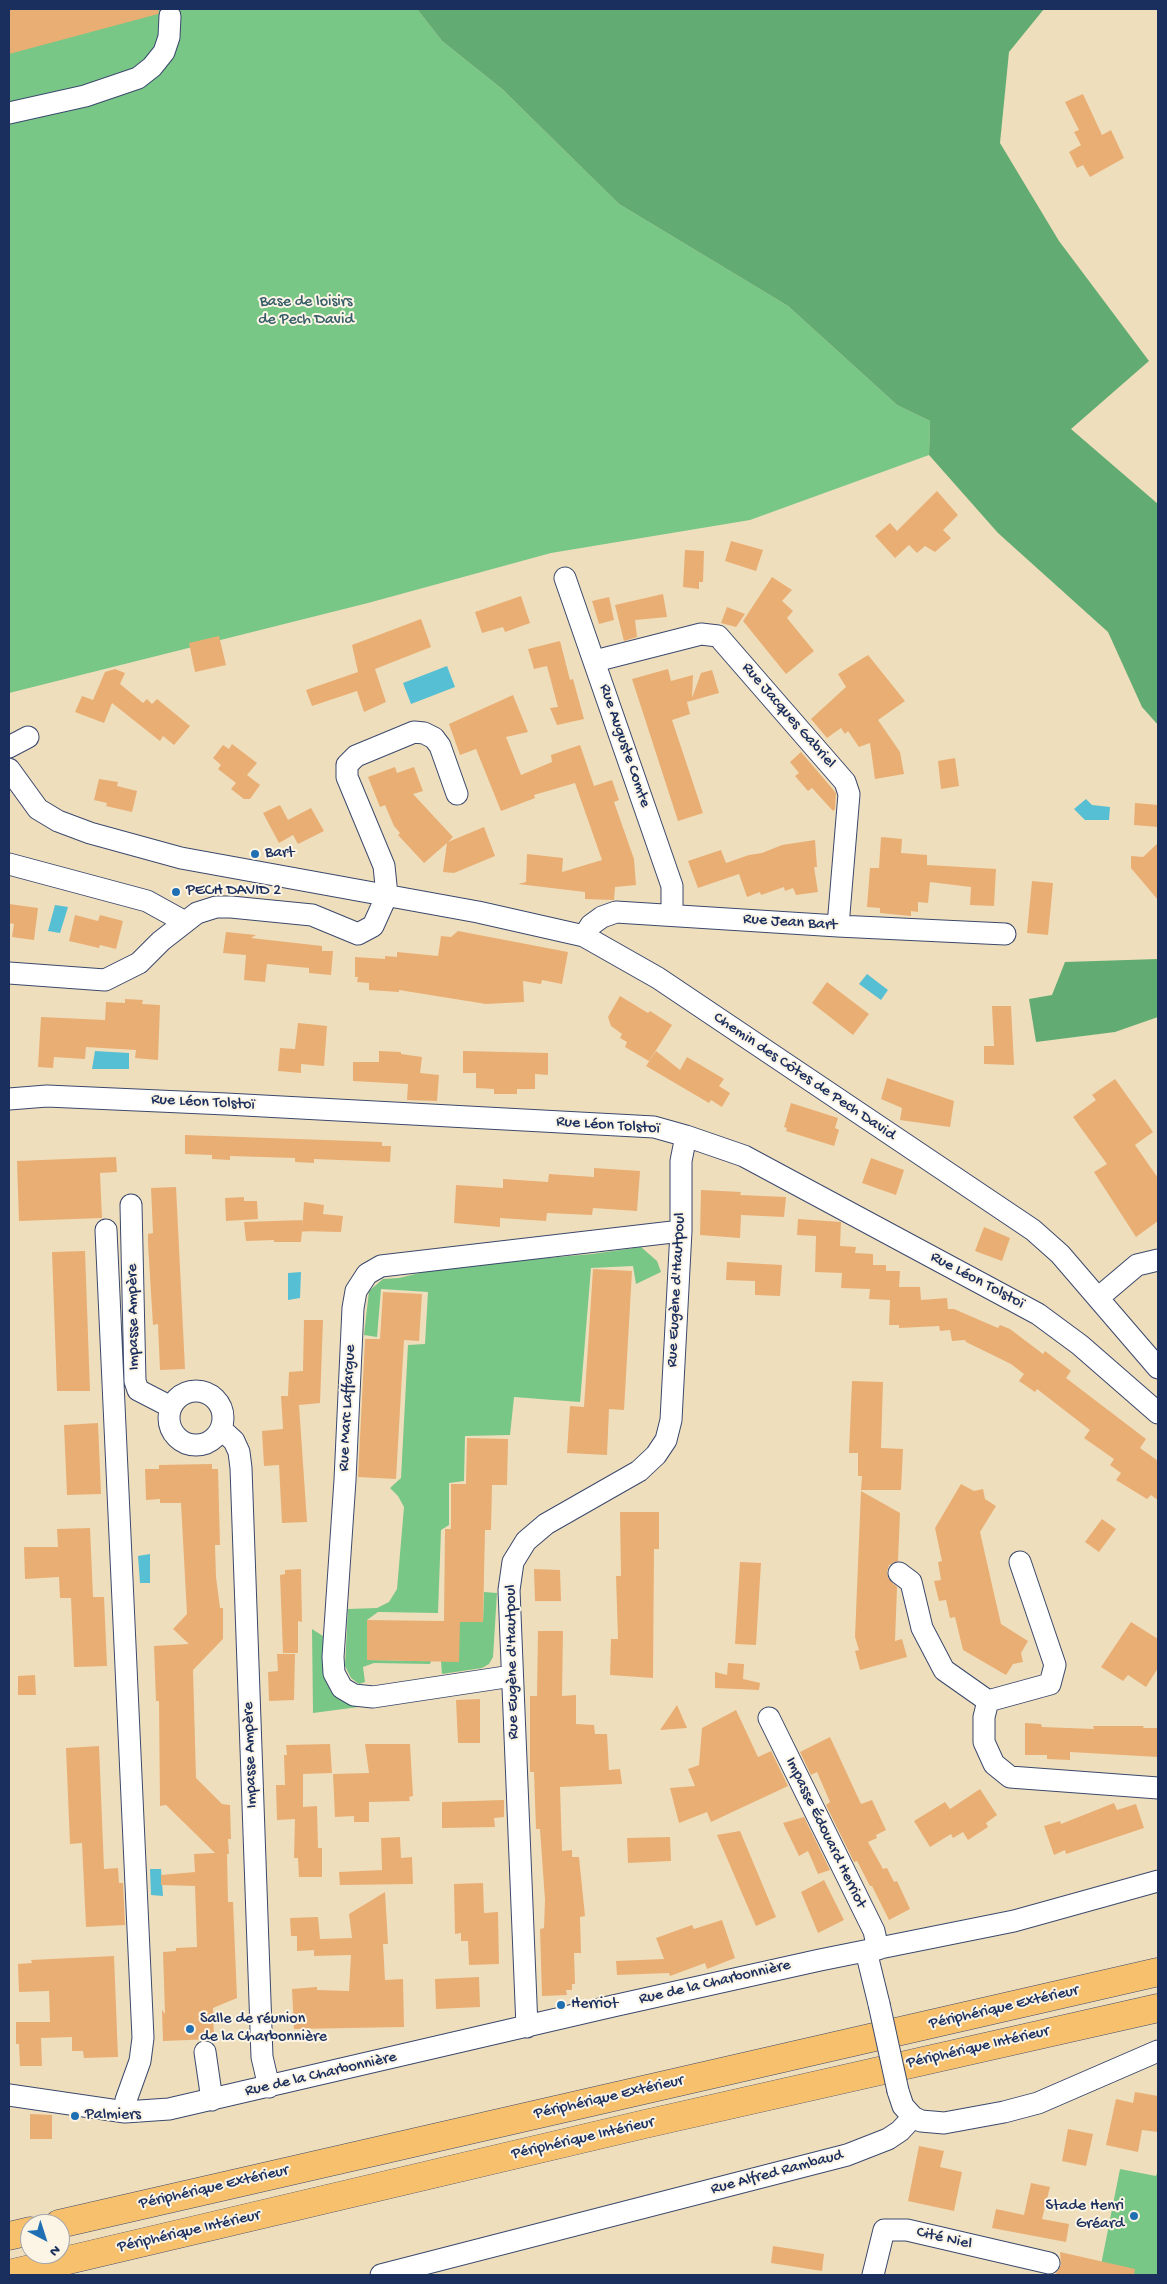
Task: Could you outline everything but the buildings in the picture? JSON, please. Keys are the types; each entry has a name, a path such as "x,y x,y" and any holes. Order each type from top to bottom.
{"highway":[{"name":"Périphérique Extérieur","path":"70,2221 1158,1972"},
{"name":"Périphérique Intérieur","path":"9,2274 645,2124 1158,2008"}],"street":[{"path":"9,113 85,96 138,78 152,68 164,52 169,37 170,16"},
{"name":"Rue Auguste Comte","path":"565,578 672,886 672,915"},
{"name":"Rue Jacques Gabriel","path":"595,661 701,634 718,636 845,782 849,794 838,926"},
{"path":"9,973 105,980 139,963 161,941 197,913 216,907 231,906 312,915 358,934 373,926 388,895 384,866 347,776 346,765 356,756 414,732 424,733 434,738 440,746 457,794"},
{"path":"9,747 28,736"},
{"name":"Chemin des Côtes de Pech David","path":"9,769 38,809 58,821 90,833 181,858 388,895 550,927 584,936 658,978 1034,1230 1060,1254 1158,1368"},
{"path":"9,864 147,901 185,922"},
{"name":"Rue Jean Bart","path":"584,936 586,930 596,921 616,912 1005,934"},
{"name":"Rue Léon Tolstoï","path":"9,1099 47,1096 654,1127 744,1156 1038,1314 1080,1345 1158,1413"},
{"name":"Rue Eugène d'Hautpoul","path":"527,2027 509,1590 513,1562 526,1540 546,1524 639,1471 656,1455 666,1440 671,1420 681,1231 681,1161 686,1136"},
{"name":"Impasse Ampère","path":"131,1205 135,1381 138,1390 172,1407"},
{"path":"106,1230 142,2038 140,2061 126,2100 125,2112"},
{"name":"Rue Marc Laffargue","path":"512,1676 372,1697 354,1695 348,1692 342,1688 334,1673 333,1657 353,1308 356,1291 367,1274 381,1266 681,1231"},
{"path":"1098,1298 1137,1264 1158,1260"},
{"path":"196,1391 204,1392 217,1400 221,1407 223,1414 221,1429 211,1441 196,1446 189,1445 175,1436 171,1430 169,1423 172,1407 181,1396 196,1391"},
{"name":"Impasse Ampère","path":"221,1429 234,1441 239,1452 241,1468 262,2057 269,2087"},
{"path":"899,1573 911,1582 922,1628 944,1670 988,1700 1050,1684 1055,1665 1020,1562"},
{"path":"988,1700 984,1717 984,1742 994,1764 1010,1777 1158,1788"},
{"name":"Impasse Édouard Herriot","path":"769,1718 874,1931 872,1950 879,2004 898,2091 904,2106 913,2117"},
{"name":"Rue de la Charbonnière","path":"9,2095 125,2112 159,2111 872,1950 1014,1921 1158,1881"},
{"path":"913,2117 921,2122 944,2123 1004,2112 1038,2103 1158,2051"},
{"path":"205,2052 212,2100"},
{"name":"Rue Alfred Rambaud","path":"381,2275 847,2155 888,2139 900,2131 913,2117"},
{"name":"Cité Niel","path":"873,2275 884,2230 907,2230 1048,2263"}],"green space":[{"name":"Base de loisirs de Pech David","path":"9,9 417,9 442,41 502,89 619,204 788,306 897,405 930,421 929,455 750,520 551,553 368,603 9,693"},
{"path":"417,9 1044,9 1009,52 1000,143 1059,241 1149,361 1071,429 1158,504 1158,725 1142,707 1108,632 998,533 929,455 930,421 897,405 788,306 619,204 502,89 442,41"},
{"path":"1158,959 1158,1017 1115,1032 1036,1042 1029,999 1052,995 1065,962"},
{"path":"641,1247 657,1261 661,1272 636,1284 633,1266 591,1268 580,1402 514,1397 510,1435 465,1436 464,1481 449,1483 449,1525 441,1530 438,1613 378,1612 367,1620 367,1660 431,1661 430,1664 374,1663 363,1667 365,1682 359,1684 351,1678 345,1666 348,1609 377,1608 389,1602 397,1589 404,1507 398,1496 390,1488 401,1478 408,1345 425,1344 428,1292 381,1289 377,1337 364,1335 369,1291 383,1279 399,1278 444,1267 592,1254"},
{"path":"484,1592 497,1593 493,1657 489,1664 482,1668 442,1674 441,1661 460,1622 483,1622"},
{"path":"312,1629 326,1638 325,1658 366,1706 313,1713"},
{"name":"Stade Henri Gréard","path":"1120,2169 1156,2176 1158,2170 1158,2275 1099,2275"}],"water":[{"path":"447,666 455,687 411,704 403,683"},
{"path":"1086,799 1092,805 1110,807 1109,820 1085,820 1074,809"},
{"path":"55,905 68,907 60,933 48,931"},
{"path":"867,974 888,990 881,1000 859,984"},
{"path":"95,1051 129,1053 129,1069 92,1069"},
{"path":"301,1272 300,1298 288,1300 288,1273"},
{"path":"150,1554 150,1583 140,1583 138,1556"},
{"path":"150,1869 161,1869 163,1896 151,1895"}],"place":[{"name":"Bart","path":"255,854"},
{"name":"PECH DAVID 2","path":"176,892"},
{"name":"Herriot","path":"561,2005"},
{"name":"Salle de réunion de la Charbonnière","path":"190,2029"},
{"name":"Palmiers","path":"75,2116"},
{"name":"Stade Henri Gréard","path":"1134,2216"}]}
